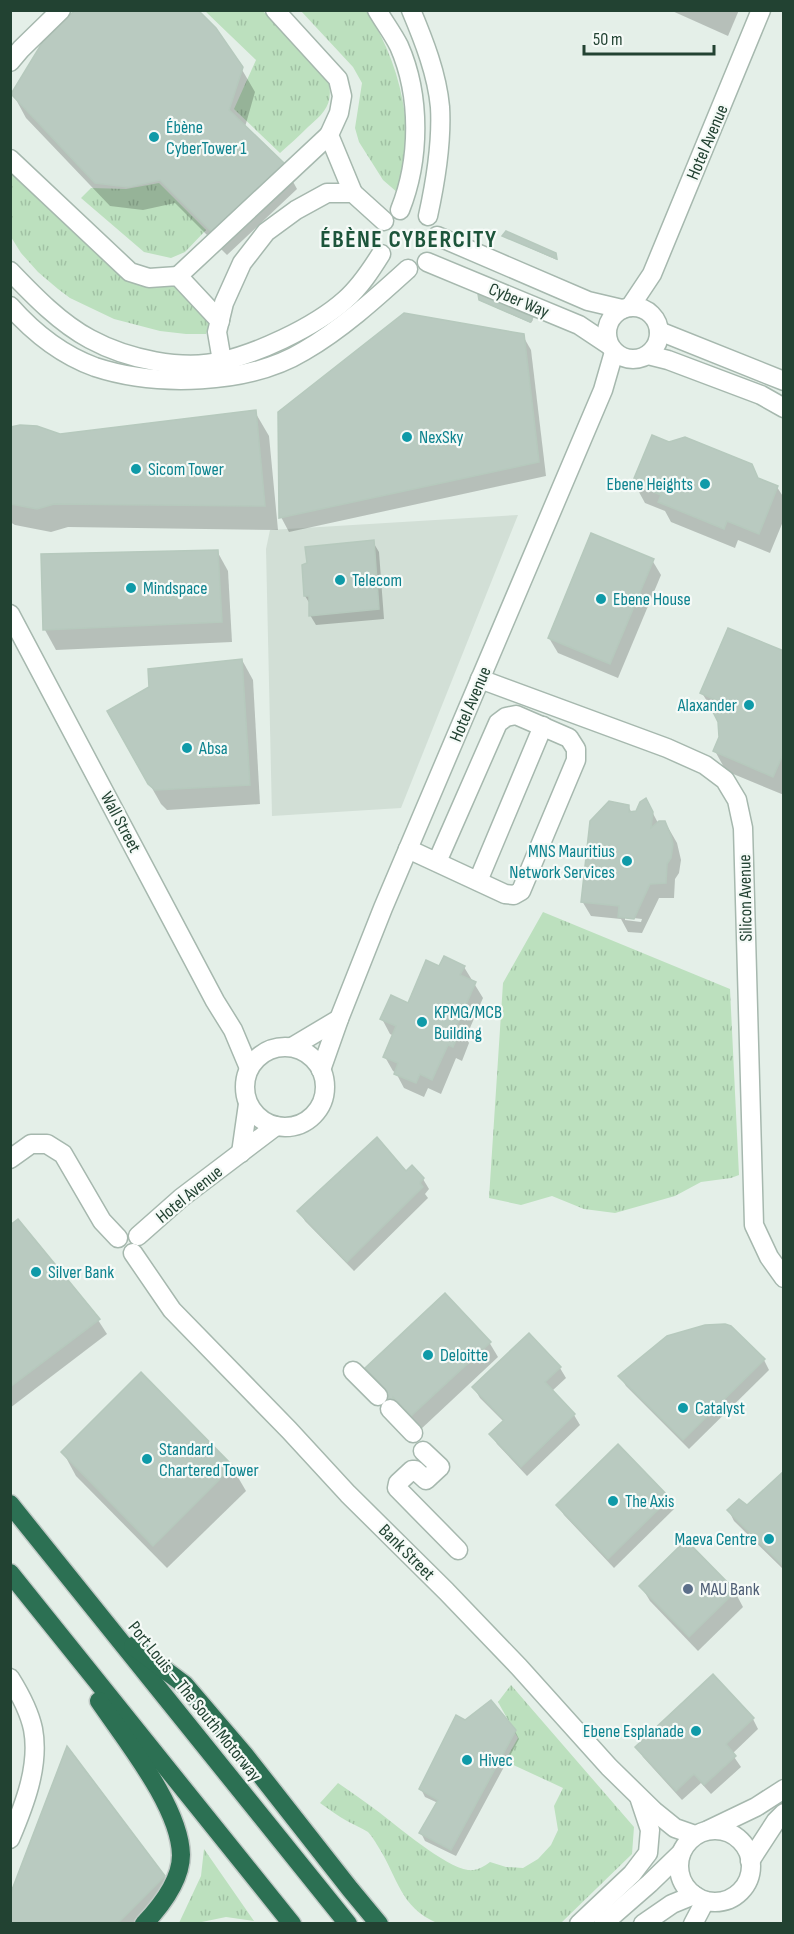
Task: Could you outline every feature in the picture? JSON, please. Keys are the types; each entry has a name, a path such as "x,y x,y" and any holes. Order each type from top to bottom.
{"highway":[{"name":"Port Louis – The South Motorway","path":"10,1504 348,1923"},
{"path":"10,1574 292,1923"},
{"path":"39,1609 160,1792 177,1827 181,1857 177,1875 160,1907 144,1923"},
{"path":"110,1629 185,1685 244,1754 379,1923"}],"street":[{"path":"10,62 61,10"},
{"path":"10,159 130,272 149,278 178,276 329,135 339,113 342,96 338,80 275,10"},
{"path":"377,10 398,46 406,68 413,106 415,153 400,210"},
{"path":"411,10 432,67 440,107 435,187 428,216"},
{"name":"Hotel Avenue","path":"626,308 652,274 761,10"},
{"path":"329,135 353,193 384,220"},
{"path":"239,375 225,368 218,332 224,303 242,263 266,232 296,210 327,193 353,193"},
{"path":"413,209 428,216 437,236 436,246 427,262 418,267 408,269 392,265 381,254 378,245 379,228 384,220 390,214 400,210 413,209"},
{"name":"Cyber Way","path":"437,236 588,301 626,308"},
{"path":"10,271 61,320 90,339 146,360 189,364 222,361 274,343 312,325 346,300 370,272 381,254"},
{"name":"Cyber Way","path":"427,262 579,325 625,353 668,360 761,395 783,408"},
{"path":"10,306 44,339 95,367 125,375 181,380 227,377 260,370 303,352 380,295 408,269"},
{"name":"Hotel Avenue","path":"652,274 656,324"},
{"path":"178,276 220,321"},
{"path":"656,324 658,340 654,349 625,353 606,337 610,320 626,308 646,311 656,324 783,381"},
{"name":"Hotel Avenue","path":"321,1070 339,1019 408,849 480,679 603,390 625,353"},
{"name":"Wall Street","path":"13,626 215,1001 233,1030 249,1068"},
{"name":"Silicon Avenue","path":"480,679 667,748 705,765 725,780 737,800 743,828 754,1225 769,1257 783,1278"},
{"path":"408,849 505,894 514,895 521,891 576,760 576,749 569,738 516,715 506,717 498,723 437,862"},
{"path":"478,881 543,726"},
{"path":"292,1047 339,1019"},
{"name":"Wall Street","path":"233,1030 267,1051"},
{"path":"279,1047 292,1047 304,1051 314,1059 321,1070 325,1082 320,1107 312,1117 301,1124 288,1127 264,1122 248,1104 245,1086 249,1068 256,1058 267,1051 279,1047"},
{"name":"Hotel Avenue","path":"241,1153 248,1104"},
{"name":"Hotel Avenue","path":"135,1244 180,1198 276,1126"},
{"name":"Bank Street","path":"10,1159 31,1144 47,1144 63,1154 102,1221 118,1238 120,1249 125,1253 135,1244 172,1310 289,1430 336,1482 461,1607 638,1796 675,1828 701,1833"},
{"path":"353,1371 413,1433"},
{"path":"423,1451 440,1467 426,1480 412,1470 397,1485 397,1488 458,1550"},
{"path":"10,1677 24,1701 33,1731 34,1765 21,1813 10,1839"},
{"path":"699,1898 686,1887 680,1877 678,1865 687,1843 701,1833 756,1807 783,1789"},
{"path":"638,1796 670,1832 682,1852"},
{"path":"579,1923 632,1874 648,1853 650,1830 638,1796"},
{"path":"750,1861 783,1813"},
{"path":"643,1923 672,1904 699,1898 716,1902 728,1899 746,1884 750,1873 750,1861 747,1849 740,1839 718,1830 701,1833"},
{"path":"603,1923 682,1852"},
{"path":"693,1923 699,1898"}],"shaded area":[{"path":"518,515 401,808 272,816 266,549 270,530"}],"green space":[{"path":"205,11 263,11 328,79 330,95 327,107 280,153 234,109 256,60"},
{"path":"301,11 367,11 374,23 396,74 407,125 408,142 398,193 383,180 359,142 355,128 362,83 353,67"},
{"path":"10,167 142,285 162,287 178,285 211,319 206,334 160,331 114,319 70,298 38,272 21,253 11,237"},
{"path":"159,183 206,230 185,252 171,258 144,252 81,198 91,188 126,189"},
{"path":"543,912 730,989 739,1175 701,1182 675,1196 615,1213 584,1209 552,1196 521,1205 489,1198 503,983"},
{"path":"511,1685 634,1827 632,1854 561,1923 437,1923 415,1909 407,1900 368,1832 320,1803 338,1783 434,1854 468,1870 477,1869 490,1862 506,1867 523,1868 538,1859 551,1845 558,1830 554,1806 563,1788 505,1761 518,1738 498,1702"},
{"path":"204,1849 254,1921 226,1917 197,1923 179,1923 201,1876"}],"building":[{"name":"Ébène CyberTower 1","path":"75,10 198,10 216,28 243,67 229,110 285,164 213,233 160,180 128,187 95,183 11,94 42,43"},
{"path":"506,231 556,253 557,259 502,236"},
{"path":"478,294 533,317 530,322 479,300"},
{"name":"NexSky","path":"404,313 524,334 539,462 279,518 278,412"},
{"name":"Sicom Tower","path":"256,410 265,506 54,504 37,509 10,504 10,427 37,426 60,434"},
{"name":"Ebene Heights","path":"652,435 669,442 685,437 752,464 758,478 778,486 759,534 727,521 724,529 658,502 661,495 632,483"},
{"name":"Ebene House","path":"591,533 654,559 610,664 548,638"},
{"name":"Telecom","path":"374,540 379,609 309,616 309,596 304,596 302,565 307,563 305,547"},
{"name":"Mindspace","path":"218,550 222,622 43,630 41,554"},
{"name":"Alaxander","path":"728,628 784,651 784,752 773,777 713,751 719,737 718,722 712,710 716,700 700,693"},
{"name":"Absa","path":"242,659 250,785 155,790 148,784 107,711 149,687 148,669"},
{"name":"MNS Mauritius Network Services","path":"646,798 653,812 651,828 659,821 665,821 673,844 671,858 667,864 666,883 650,884 634,919 618,917 619,906 581,902 590,821 609,801 629,805 629,812 636,811 640,802"},
{"name":"KPMG/MCB Building","path":"444,956 465,966 460,975 476,982 457,1025 462,1027 453,1047 448,1045 432,1080 420,1074 416,1083 394,1074 398,1063 383,1057 396,1026 380,1019 391,995 408,1003 426,960 439,966"},
{"path":"377,1137 406,1171 412,1165 424,1178 420,1183 423,1187 347,1262 297,1211"},
{"name":"Silver Bank","path":"18,1219 100,1319 10,1387 10,1225"},
{"name":"Deloitte","path":"445,1293 491,1342 411,1416 393,1397 390,1409 378,1396 380,1384 365,1368"},
{"name":"Catalyst","path":"705,1325 731,1326 765,1359 683,1440 618,1376 667,1336"},
{"path":"529,1333 561,1367 545,1382 575,1414 521,1467 489,1434 504,1420 472,1387"},
{"name":"Standard Chartered Tower","path":"141,1372 233,1466 153,1546 61,1452"},
{"name":"The Axis","path":"618,1444 670,1498 608,1559 556,1505"},
{"name":"Maeva Centre","path":"784,1471 784,1567 727,1510 739,1499 747,1505"},
{"name":"MAU Bank","path":"686,1540 736,1591 689,1637 639,1586"},
{"name":"Ebene Esplanade","path":"713,1674 754,1718 726,1744 736,1756 704,1785 694,1774 676,1791 635,1747"},
{"name":"Hivec","path":"491,1700 516,1730 451,1850 419,1833 438,1800 419,1789 456,1715 465,1720"},
{"path":"67,1746 165,1876 117,1924 10,1924 10,1895"}],"place":[{"name":"Ébène CyberTower 1","path":"154,137"},
{"name":"NexSky","path":"407,437"},
{"name":"Sicom Tower","path":"136,469"},
{"name":"Ebene Heights","path":"705,484"},
{"name":"Telecom","path":"340,580"},
{"name":"Mindspace","path":"131,588"},
{"name":"Ebene House","path":"601,599"},
{"name":"Alaxander","path":"749,705"},
{"name":"Absa","path":"187,748"},
{"name":"MNS Mauritius Network Services","path":"627,861"},
{"name":"KPMG/MCB Building","path":"422,1022"},
{"name":"Silver Bank","path":"36,1272"},
{"name":"Deloitte","path":"428,1355"},
{"name":"Catalyst","path":"683,1408"},
{"name":"Standard Chartered Tower","path":"147,1459"},
{"name":"The Axis","path":"613,1501"},
{"name":"Maeva Centre","path":"769,1539"},
{"name":"MAU Bank","path":"688,1589"},
{"name":"Ebene Esplanade","path":"696,1731"},
{"name":"Hivec","path":"467,1760"}],"district":[{"name":"ÉBÈNE CYBERCITY","path":"409,239"}]}
